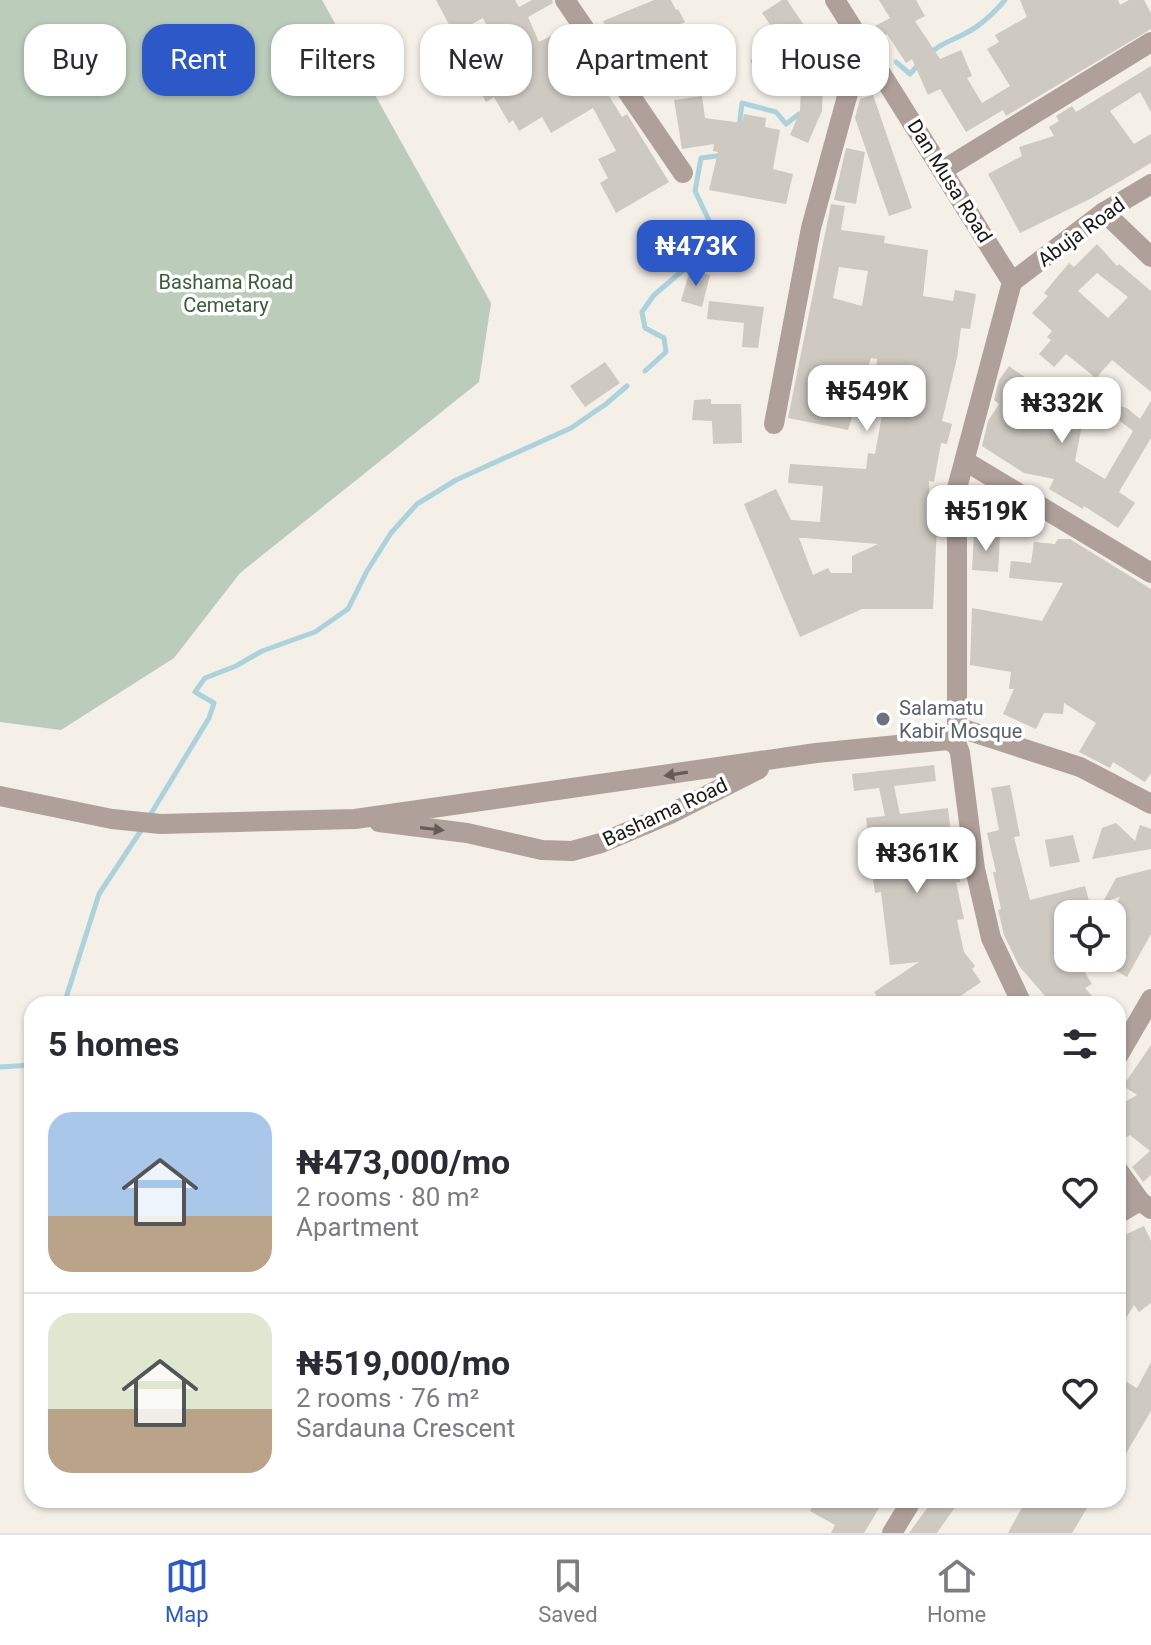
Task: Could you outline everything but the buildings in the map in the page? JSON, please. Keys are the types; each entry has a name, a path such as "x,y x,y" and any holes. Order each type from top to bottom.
{"street":[{"path":"565,0 683,173"},
{"name":"Dan Musa Road","path":"835,0 850,24"},
{"path":"943,170 1151,42"},
{"name":"Dan Musa Road","path":"889,85 1012,282"},
{"path":"774,424 811,228 847,96"},
{"name":"Abuja Road","path":"1012,282 1104,212 1151,184"},
{"path":"1104,212 1151,257"},
{"path":"1012,282 957,488 957,736 975,869 991,938 1018,996"},
{"path":"965,461 1151,573"},
{"name":"Bashama Road","path":"0,796 112,819 161,824 355,819 781,758 948,740 957,736 1080,767 1151,804"},
{"name":"Bashama Road","path":"355,819 467,833 542,850 572,851 601,843 670,814 781,758"},
{"path":"1126,1042 1151,999"},
{"path":"1126,1180 1146,1205 1126,1211"},
{"path":"896,1532 908,1508"}],"green space":[{"name":"Bashama Road Cemetary","path":"0,0 322,0 335,24 271,24 271,96 376,96 491,303 479,382 240,573 174,658 61,730 0,722"}],"waterway":[{"path":"929,54 976,27 1005,0"},
{"path":"896,62 910,74 919,64"},
{"path":"739,128 742,103 776,112 786,124 799,114"},
{"path":"645,371 666,352 664,338 645,328 642,312 654,295 688,266 714,231 695,191 701,158 724,155"},
{"path":"149,817 209,718 214,703 195,692 205,678 236,666 262,651 315,632 348,609 391,533 417,504 456,480 571,428 627,386"},
{"path":"67,996 99,894 142,829"},
{"path":"0,1067 24,1066"}],"place":[{"name":"Salamatu Kabir Mosque","path":"883,719"}]}
